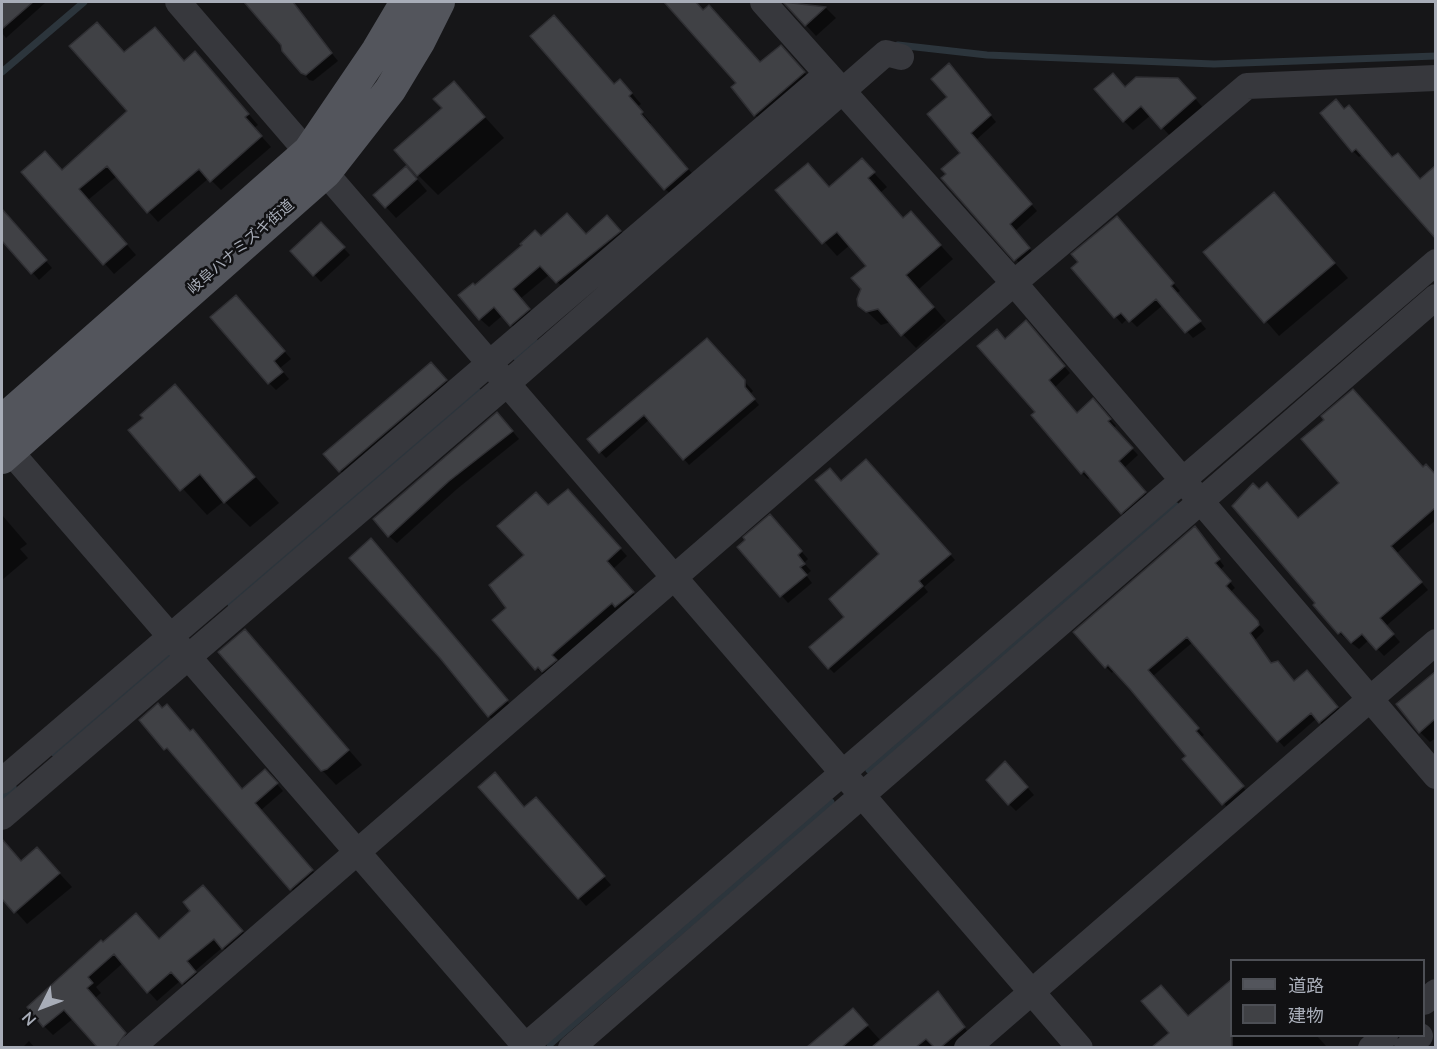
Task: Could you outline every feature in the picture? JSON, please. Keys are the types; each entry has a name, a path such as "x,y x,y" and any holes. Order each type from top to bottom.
{"main road":[{"name":"岐阜ハナミズキ街道","path":"2,421 318,161 406,2"},
{"name":"岐阜ハナミズキ街道","path":"4,450 318,161 390,90 419,42 439,2"}],"street":[{"path":"178,2 318,161 1080,1047"},
{"path":"763,2 1014,283 1436,776"},
{"path":"2,781 490,363 835,83 886,53 901,57"},
{"path":"131,1047 1014,283 1247,86 1436,78"},
{"path":"2,817 508,383 835,83"},
{"path":"4,450 171,636 525,1047 1436,262"},
{"path":"571,1047 1198,500 1436,297"},
{"path":"967,1047 1436,642"},
{"path":"1407,1047 1419,1037"}],"building":[{"path":"2,2 33,2 2,29"},
{"path":"244,2 293,2 332,53 306,75 301,73 282,51 281,45"},
{"path":"664,2 696,2 703,10 709,5 760,62 781,45 805,72 754,116 731,87 736,83"},
{"path":"783,2 826,7 805,26"},
{"path":"554,15 614,84 620,79 632,93 629,96 643,112 641,114 688,169 664,190 530,36"},
{"path":"97,22 124,52 155,27 184,61 195,51 249,114 245,117 262,136 210,182 199,169 147,213 107,166 79,189 127,244 103,265 21,172 45,151 62,170 127,111 69,46"},
{"path":"949,63 991,115 971,133 1032,204 1010,224 1030,248 1014,261 941,178 946,174 941,169 960,153 927,114 947,97 931,79"},
{"path":"1113,73 1125,87 1136,77 1178,78 1196,98 1161,129 1141,106 1123,122 1094,89"},
{"path":"454,81 485,117 417,176 394,150 442,108 433,99"},
{"path":"1336,99 1344,109 1349,105 1392,157 1398,153 1420,179 1436,165 1436,239 1356,149 1352,152 1320,113"},
{"path":"862,158 875,172 868,178 903,218 911,211 941,245 906,275 934,307 901,336 878,309 866,312 858,306 857,299 861,289 851,278 866,266 837,232 822,244 775,190 808,163 829,187"},
{"path":"406,166 417,179 385,208 373,195"},
{"path":"1274,192 1335,263 1264,323 1203,252"},
{"path":"2,209 47,260 31,274 2,241"},
{"path":"567,213 586,234 607,215 621,231 556,283 540,266 513,289 530,309 510,326 494,307 479,320 458,295 473,283 475,285 522,245 520,244 535,230 541,236"},
{"path":"1117,216 1174,283 1171,286 1201,321 1185,333 1156,299 1129,322 1121,313 1114,318 1071,268 1078,262 1071,254"},
{"path":"321,222 345,247 313,276 290,251"},
{"path":"236,295 285,351 274,361 283,372 268,384 210,317"},
{"path":"1026,320 1065,366 1049,380 1077,413 1093,398 1111,419 1108,421 1133,448 1119,461 1146,492 1121,514 1084,471 1081,474 1031,415 1035,412 977,346 997,329 1005,339"},
{"path":"707,338 745,380 745,387 755,399 683,460 644,415 599,453 587,439"},
{"path":"431,362 447,380 339,472 323,454"},
{"path":"175,384 255,477 224,503 200,474 180,491 128,430 143,418 140,415"},
{"path":"1353,389 1423,467 1426,464 1436,475 1436,507 1391,546 1422,582 1380,618 1394,634 1376,650 1362,634 1351,643 1341,632 1338,634 1313,605 1315,603 1232,506 1253,483 1259,489 1267,482 1298,518 1339,483 1301,439 1324,420 1321,416"},
{"path":"497,412 513,431 449,481 388,537 373,519"},
{"path":"866,459 951,554 919,581 923,586 828,669 809,647 844,617 829,599 879,554 815,480 830,468 841,481"},
{"path":"568,489 621,548 607,561 634,592 615,607 612,603 555,652 552,655 557,660 542,672 538,667 535,670 492,620 506,608 489,585 524,555 497,526 536,492 548,505"},
{"path":"770,514 802,551 798,555 805,564 800,567 807,575 780,597 737,547 745,540 743,537"},
{"path":"1195,526 1220,559 1215,563 1231,581 1226,586 1258,621 1259,625 1250,633 1271,663 1278,661 1294,681 1307,670 1338,707 1319,723 1311,713 1277,742 1187,637 1148,670 1199,728 1196,731 1244,786 1222,805 1182,759 1186,756 1130,689 1108,665 1105,668 1073,632"},
{"path":"371,538 508,700 488,717 440,658 349,558"},
{"path":"245,629 349,750 327,769 321,771 218,652"},
{"path":"1436,671 1436,718 1419,733 1396,704"},
{"path":"158,703 162,708 167,704 190,731 193,729 242,789 265,769 278,783 255,803 313,870 290,890 167,748 164,750 139,720"},
{"path":"1005,761 1028,787 1008,805 986,780"},
{"path":"495,772 524,807 536,797 605,876 578,899 478,787"},
{"path":"2,839 21,861 37,847 60,873 14,913 2,899"},
{"path":"203,885 243,931 222,949 214,939 187,961 196,972 182,984 171,972 147,993 114,954 88,977 93,983 87,988 126,1033 116,1047 97,1047 64,1010 43,1027 27,1007 101,940 103,942 136,913 159,939 190,911 183,902"},
{"path":"1230,981 1232,1047 1152,1047 1169,1033 1141,1001 1161,985 1188,1016"},
{"path":"938,991 965,1027 941,1047 934,1047 926,1039 916,1047 872,1047"},
{"path":"853,1008 868,1025 842,1047 807,1047"}],"waterway":[{"path":"2,72 84,2"},
{"path":"898,45 987,55 1214,64 1436,56"},
{"path":"517,358 535,342"},
{"path":"231,604 478,392"},
{"path":"869,770 1176,506"},
{"path":"54,753 172,655"},
{"path":"2,797 13,787"},
{"path":"550,1044 831,802"}]}
